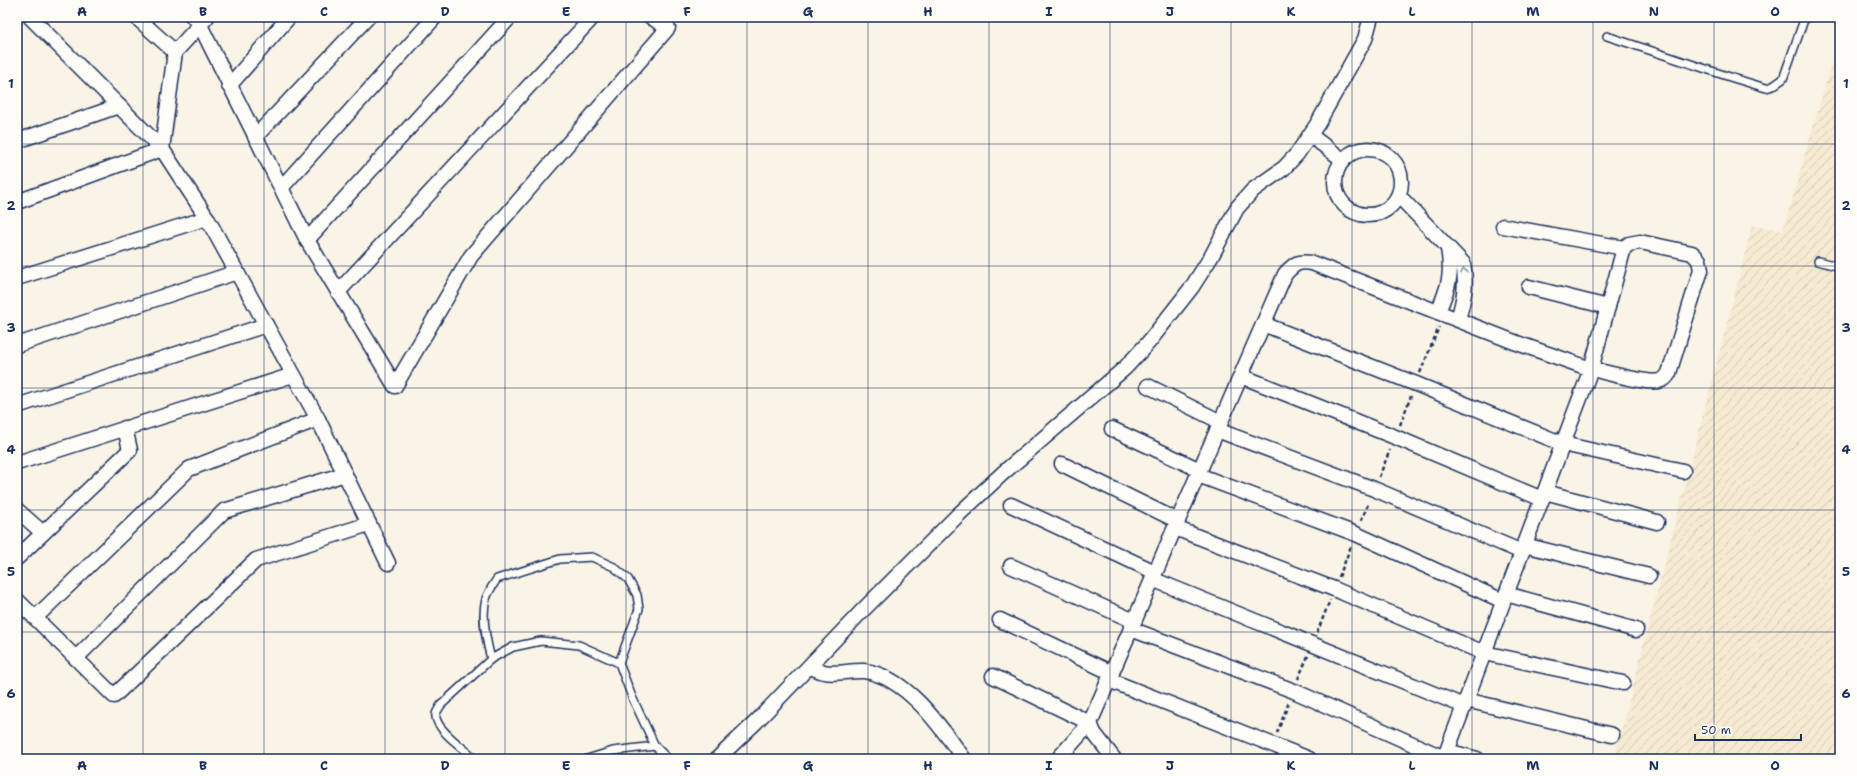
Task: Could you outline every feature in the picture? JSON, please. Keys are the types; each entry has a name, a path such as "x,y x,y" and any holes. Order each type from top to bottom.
{"street":[{"path":"30,17 162,149 207,218 294,374 318,419 388,562"},
{"path":"136,17 175,52"},
{"path":"230,86 289,17"},
{"path":"255,137 368,17"},
{"path":"281,188 435,17"},
{"path":"307,240 510,17"},
{"path":"338,292 593,17"},
{"path":"162,149 175,52 200,20 230,86 307,240 395,386 471,256 668,28 650,17"},
{"path":"717,759 756,722 958,515 1003,473 1124,368 1139,353 1192,287 1237,208 1253,190 1284,168 1297,154 1340,86 1364,39 1371,17"},
{"path":"17,142 119,106"},
{"path":"1310,135 1343,160"},
{"path":"1367,148 1376,149 1388,154 1399,168 1402,181 1399,196 1386,210 1373,215 1362,215 1351,211 1341,201 1336,190 1335,175 1343,160 1354,152 1367,148"},
{"path":"17,202 162,149"},
{"path":"1399,196 1463,263 1465,276 1464,299 1458,319"},
{"path":"17,278 207,218"},
{"path":"1503,226 1624,248"},
{"path":"1058,759 1090,723 1284,274 1292,266 1301,261 1312,263 1517,343 1591,368 1655,382 1667,377 1698,281 1700,270 1699,260 1692,253 1640,242 1629,244 1624,248 1591,368 1445,756"},
{"path":"1438,312 1446,292 1451,272 1448,249"},
{"path":"17,345 237,272"},
{"path":"1529,287 1608,307"},
{"path":"1263,324 1563,444 1683,471"},
{"path":"17,406 266,325"},
{"path":"17,463 294,374"},
{"path":"1241,376 1543,496 1657,522"},
{"path":"1148,386 1219,426 1523,548 1649,576"},
{"path":"35,618 189,469 318,419"},
{"path":"17,558 130,450 125,428"},
{"path":"1112,429 1199,472 1356,534 1505,598 1636,630"},
{"path":"1062,464 1176,525 1334,589 1484,653 1624,683"},
{"path":"76,658 224,511 345,474"},
{"path":"1011,505 1154,576 1465,703 1612,735"},
{"path":"17,510 43,534"},
{"path":"17,600 114,696 256,560 369,524"},
{"path":"1011,566 1132,625 1294,691 1445,756 1477,759"},
{"path":"1000,620 1110,676 1309,759"},
{"path":"810,667 824,672 863,671 880,674 909,694 930,715 964,759"},
{"path":"992,676 1090,723 1094,733 1114,759"}],"lane":[{"path":"1607,36 1766,88 1783,79 1805,17"},
{"path":"1818,261 1840,267"},
{"path":"491,659 486,641 484,614 486,598 497,579 560,559 592,557 614,567 628,579 637,595 638,609 619,663 632,697 655,746 668,759"},
{"path":"476,759 448,735 437,722 436,714 441,705 491,659 512,647 541,641 579,645 619,663"},
{"path":"587,759 613,752 655,746"}],"shaded area":[{"path":"1840,35 1840,759 1614,759 1752,226 1783,230"}]}
